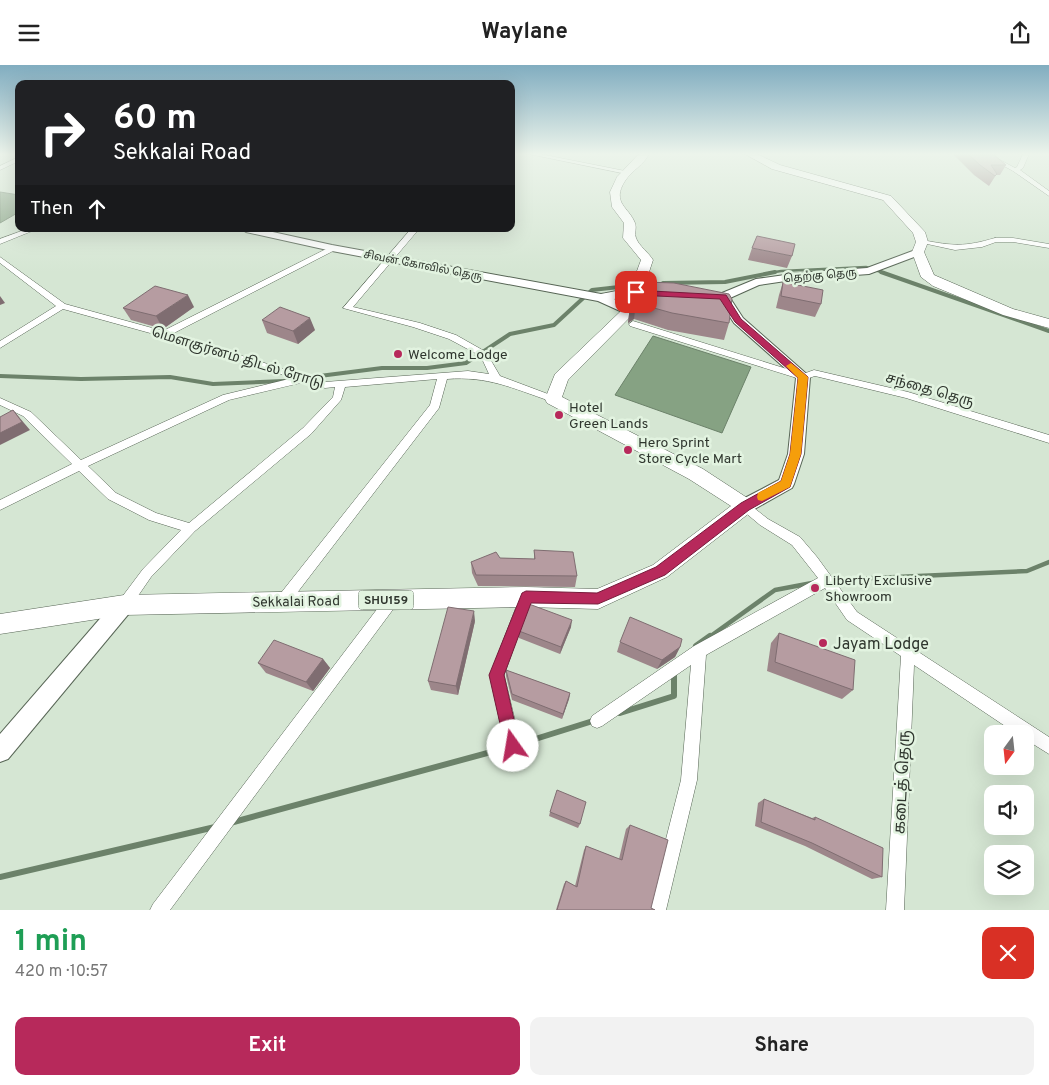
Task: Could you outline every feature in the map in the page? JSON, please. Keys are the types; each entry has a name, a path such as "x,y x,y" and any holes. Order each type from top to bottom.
{"main road":[{"path":"553,399 561,378 631,318 636,292 647,260 629,238 629,219 617,206 616,193"},
{"path":"875,193 887,198 919,232 920,247 928,277 1008,312 1049,324"},
{"name":"மௌகுர்னம் திடல் ரோடு","path":"553,399 696,474 745,506"},
{"name":"Sekkalai Road","path":"0,624 124,605 526,597 598,599 660,571 745,506"}],"street":[{"path":"0,241 26,232"},
{"name":"சிவன் கோவில் தெரு","path":"260,232 388,259 601,298"},
{"path":"412,232 347,308 405,322 463,341 482,353 496,378"},
{"path":"920,247 955,248 982,245 995,240 1013,240 1049,246"},
{"name":"தெற்கு தெரு","path":"723,297 756,282 800,276 868,271 920,247"},
{"path":"164,334 332,248"},
{"path":"0,259 62,306 0,345"},
{"path":"601,298 636,292 665,294"},
{"path":"704,296 723,297 738,320 803,377 796,454 786,484 745,506 764,522 796,541 852,616 1049,746"},
{"path":"601,298 631,318"},
{"name":"மௌகுர்னம் திடல் ரோடு","path":"62,306 164,334 325,385 468,374 496,378 553,399"},
{"name":"சந்தை தெரு","path":"631,318 803,377 814,373 908,395 1049,439"},
{"path":"282,602 435,406 443,376"},
{"path":"0,505 226,397 305,379"},
{"path":"0,751 124,605 147,573 191,528 307,431 338,398 341,384"},
{"path":"0,401 27,414 112,495 153,517 191,528"},
{"path":"597,721 699,651 827,581"},
{"path":"513,746 497,675 526,597"},
{"path":"159,910 392,600"},
{"path":"657,910 689,780 699,651"},
{"name":"கடைத் தெரு","path":"895,910 908,653"}],"shaded area":[{"path":"0,193 15,194 15,214 0,223"},
{"path":"653,336 751,367 722,433 615,395"}],"building":[{"path":"757,236 795,244 792,256 752,248"},
{"path":"645,282 674,283 729,294 732,299 729,323 672,313 636,303 630,306 641,295"},
{"path":"783,282 823,290 821,304 781,296"},
{"path":"155,286 188,295 156,316 123,308"},
{"path":"280,307 310,318 293,331 262,320"},
{"path":"13,410 22,422 0,433 0,417"},
{"path":"534,550 573,552 577,576 476,575 471,562 496,552 500,558 535,559"},
{"path":"529,604 572,620 561,647 519,631"},
{"path":"448,607 474,611 456,686 428,681"},
{"path":"630,617 682,639 680,647 662,660 620,642"},
{"path":"779,633 855,660 853,690 775,662"},
{"path":"274,640 323,659 306,682 258,663"},
{"path":"506,670 570,693 563,714 512,694"},
{"path":"557,790 586,802 580,824 550,812"},
{"path":"764,799 815,820 815,817 883,848 882,877 812,843 761,822"},
{"path":"630,825 668,840 651,908 655,910 557,910 566,881 577,887 586,846 622,860"}],"waterway":[{"path":"775,272 866,267 881,272"},
{"path":"663,283 725,282 775,272"},
{"path":"769,273 775,272"},
{"path":"881,272 1049,331"},
{"path":"304,378 382,368 427,368 466,363 510,334 554,325 592,290 637,285"},
{"path":"0,376 81,379 170,377 213,384 284,381"},
{"path":"830,580 1027,571 1049,562"},
{"path":"708,638 775,590 812,583"},
{"path":"696,646 710,636"},
{"path":"620,713 674,696 674,673"},
{"path":"230,823 513,746 596,720"},
{"path":"0,877 215,827"}],"slow traffic":[{"path":"762,497 786,484 796,454 803,377 791,366"}],"place":[{"name":"Welcome Lodge","path":"398,354"},
{"name":"Hotel Green Lands","path":"559,415"},
{"name":"Hero Sprint Store Cycle Mart","path":"628,450"},
{"name":"Liberty Exclusive Showroom","path":"815,588"},
{"name":"Jayam Lodge","path":"823,643"}],"route":[{"path":"513,746 497,675 526,597 598,599 660,571 745,506 786,484 796,454 803,377 738,320 723,297 636,292"}]}
